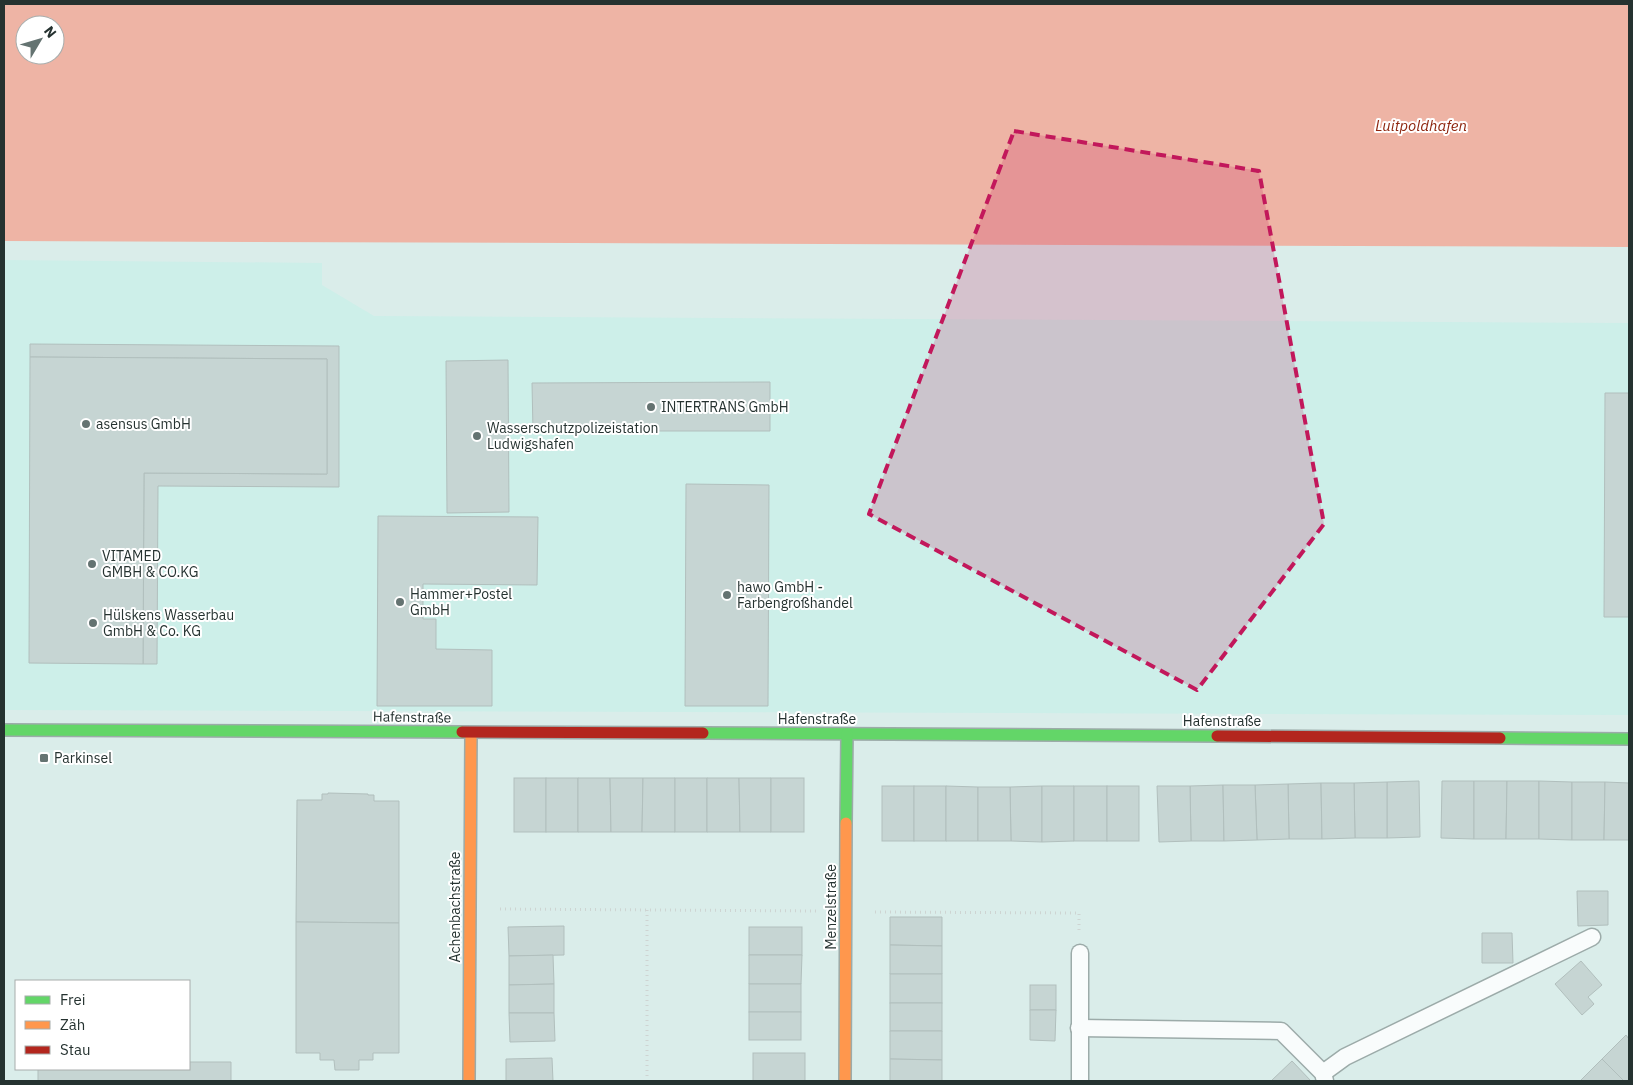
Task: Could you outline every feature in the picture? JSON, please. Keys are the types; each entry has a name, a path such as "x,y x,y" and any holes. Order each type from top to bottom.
{"street":[{"name":"Hafenstraße","path":"4,730 1629,739"},
{"name":"Achenbachstraße","path":"469,1081 471,733"},
{"name":"Menzelstraße","path":"845,1081 847,734"}],"lane":[{"path":"1080,1028 1281,1031 1324,1077 1345,1057 1592,938"},
{"path":"1080,953 1080,1081"}],"path":[{"path":"470,909 1079,913 1080,953"},
{"path":"647,910 647,1081"}],"highlighted area":[{"path":"1014,131 1259,171 1324,524 1197,690 869,514"}],"shaded area":[{"path":"4,260 322,263 322,285 374,316 1629,323 1629,715 4,710"}],"water":[{"name":"Luitpoldhafen","path":"4,4 1629,4 1629,247 4,241"}],"building":[{"path":"30,344 339,346 339,487 158,486 157,664 143,664 144,473 327,474 327,359 30,357"},
{"path":"30,357 327,359 327,474 144,473 143,664 29,663"},
{"name":"Wasserschutzpolizeistation Ludwigshafen","path":"508,360 509,512 447,513 446,361"},
{"name":"INTERTRANS GmbH","path":"770,382 770,431 533,431 532,383"},
{"path":"1605,393 1629,393 1629,617 1604,617"},
{"name":"hawo GmbH - Farbengroßhandel","path":"686,484 769,485 768,706 685,706"},
{"name":"Hammer+Postel GmbH","path":"378,516 538,517 537,585 423,584 423,619 436,619 436,649 492,650 492,706 377,706"},
{"path":"514,778 546,778 546,832 514,832"},
{"path":"546,778 578,778 578,832 546,832"},
{"path":"578,778 610,778 611,832 578,832"},
{"path":"610,778 643,778 642,832 611,832"},
{"path":"643,778 675,778 675,832 642,832"},
{"path":"675,778 707,778 707,832 675,832"},
{"path":"707,778 739,778 740,832 707,832"},
{"path":"739,778 771,778 771,832 740,832"},
{"path":"771,778 804,778 804,832 771,832"},
{"path":"1419,781 1420,837 1387,838 1387,782"},
{"path":"1442,781 1474,781 1474,839 1441,838"},
{"path":"1474,781 1507,781 1506,839 1474,839"},
{"path":"1507,781 1539,781 1539,839 1506,839"},
{"path":"1539,781 1572,782 1572,840 1539,839"},
{"path":"1387,782 1387,838 1355,838 1354,783"},
{"path":"1572,782 1605,782 1604,840 1572,840"},
{"path":"1605,782 1629,783 1629,840 1604,840"},
{"path":"1321,783 1322,839 1289,839 1288,784"},
{"path":"1321,783 1354,783 1355,838 1322,839"},
{"path":"1288,784 1289,839 1257,840 1255,785"},
{"path":"1223,785 1224,841 1191,841 1190,786"},
{"path":"1223,785 1255,785 1257,840 1224,841"},
{"path":"882,786 914,786 914,841 882,841"},
{"path":"914,786 946,786 946,841 914,841"},
{"path":"946,786 978,787 978,841 946,841"},
{"path":"1042,786 1042,842 1011,841 1010,787"},
{"path":"1042,786 1074,786 1074,841 1042,842"},
{"path":"1074,786 1107,786 1107,841 1074,841"},
{"path":"1107,786 1139,786 1139,841 1107,841"},
{"path":"1157,786 1190,786 1191,841 1159,842"},
{"path":"978,787 1010,787 1011,841 978,841"},
{"path":"322,794 368,794 374,795 374,801 399,801 399,923 296,922 297,800 322,800"},
{"path":"1577,891 1608,891 1608,925 1578,926"},
{"path":"890,917 942,917 942,946 890,945"},
{"path":"296,922 399,923 399,1053 373,1053 373,1060 359,1060 359,1070 335,1070 334,1060 320,1060 320,1053 296,1053"},
{"path":"564,926 564,955 509,956 508,927"},
{"path":"749,927 802,927 802,955 749,955"},
{"path":"1482,933 1512,933 1513,963 1482,963"},
{"path":"890,945 942,946 942,974 890,974"},
{"path":"553,955 554,984 509,985 509,956"},
{"path":"749,955 802,955 801,984 749,984"},
{"path":"1581,961 1602,985 1588,997 1594,1004 1582,1015 1555,984"},
{"path":"890,974 942,974 942,1003 890,1003"},
{"path":"554,984 554,1013 509,1013 509,985"},
{"path":"749,984 801,984 801,1012 749,1012"},
{"path":"1030,985 1056,985 1056,1010 1030,1010"},
{"path":"890,1003 942,1003 942,1031 890,1031"},
{"path":"1030,1010 1056,1010 1055,1041 1030,1040"},
{"path":"749,1012 801,1012 801,1040 749,1040"},
{"path":"509,1013 554,1013 555,1041 510,1042"},
{"path":"890,1031 942,1031 942,1060 890,1059"},
{"path":"1626,1035 1629,1039 1629,1081 1624,1081 1602,1059"},
{"path":"753,1053 805,1053 805,1081 753,1081"},
{"path":"552,1058 553,1081 506,1081 506,1059"},
{"path":"890,1059 942,1060 942,1081 890,1081"},
{"path":"1602,1059 1624,1081 1580,1081"},
{"path":"1292,1061 1311,1081 1271,1081"},
{"path":"190,1062 231,1062 231,1081 38,1081 38,1070 190,1070"}],"traffic: fast":[{"path":"4,730 462,732"},
{"path":"703,733 1217,736"},
{"path":"846,823 847,734"},
{"path":"1500,738 1629,739"}],"traffic: slow":[{"path":"469,1081 471,733"},
{"path":"845,1081 846,823"}],"traffic: jam":[{"path":"462,732 703,733"},
{"path":"1217,736 1500,738"}],"place":[{"name":"INTERTRANS GmbH","path":"651,407"},
{"name":"asensus GmbH","path":"86,424"},
{"name":"Wasserschutzpolizeistation Ludwigshafen","path":"477,436"},
{"name":"VITAMED GMBH & CO.KG","path":"92,564"},
{"name":"hawo GmbH - Farbengroßhandel","path":"727,595"},
{"name":"Hammer+Postel GmbH","path":"400,602"},
{"name":"Hülskens Wasserbau GmbH & Co. KG","path":"93,623"},
{"name":"Parkinsel","path":"44,758"}]}
